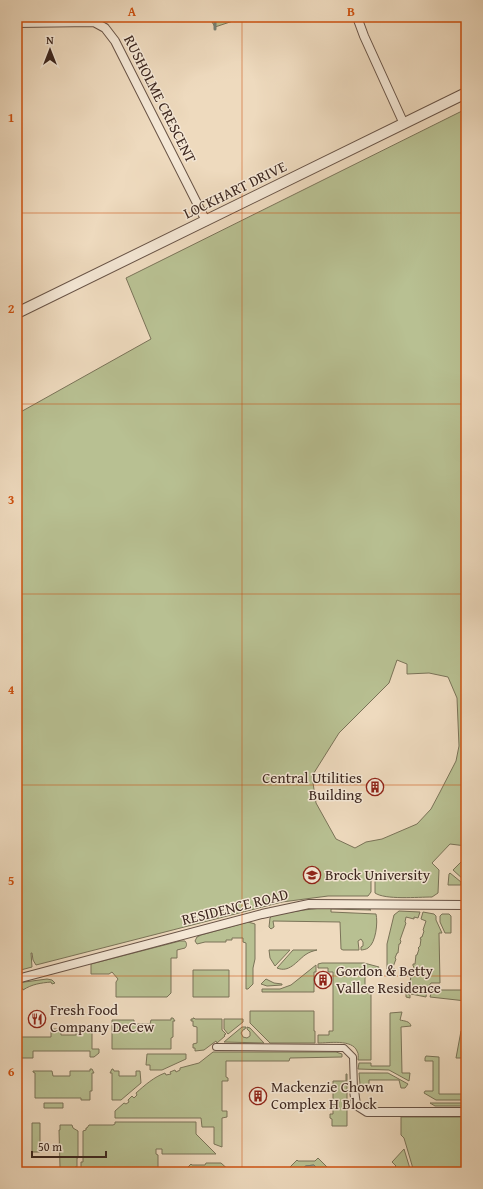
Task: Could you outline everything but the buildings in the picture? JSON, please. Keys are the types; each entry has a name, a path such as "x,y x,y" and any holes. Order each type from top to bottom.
{"street":[{"path":"358,17 364,36 404,124"},
{"name":"RUSHOLME CRESCENT","path":"17,23 94,22 105,28 115,41 206,221"},
{"name":"LOCKHART DRIVE","path":"17,313 466,93"},
{"name":"RESIDENCE ROAD","path":"17,979 262,914 309,904 466,905"},
{"path":"216,1047 344,1048 353,1057 356,1105 367,1112 466,1112"}],"green space":[{"path":"209,17 245,17 215,27"},
{"path":"466,109 466,846 450,844 432,863 439,870 438,893 432,897 386,897 375,893 375,879 371,879 371,892 368,896 328,896 282,902 36,965 31,953 32,967 17,971 17,414 151,339 126,278","holes":["397,660 407,664 407,674 429,673 448,677 457,698 459,746 456,761 431,809 417,824 382,839 366,842 355,848 336,839 316,803 312,776 339,733 389,683"]},
{"path":"465,858 466,885 464,885 464,880 453,870"},
{"path":"450,873 461,882 461,885 448,885"},
{"path":"330,907 366,908 371,910 331,909 331,912 376,914 377,922 375,937 367,949 361,950 363,942 361,939 358,941 359,950 341,949 340,922 273,921 274,927 271,929 269,927 270,918 273,915"},
{"path":"399,911 420,912 418,918 414,917 414,919 406,917 406,923 400,940 398,953 395,958 393,971 387,969 387,944 394,915"},
{"path":"423,912 434,914 436,916 436,920 442,933 439,933 440,983 431,983 427,989 426,997 411,994 409,991 408,994 410,995 410,998 406,997 405,993 407,991 408,982 410,982 411,972 414,967 413,964 415,964 416,955 420,946 420,939 424,931 426,921 421,919"},
{"path":"442,914 449,914 451,916 451,933 445,933 440,922 440,916"},
{"path":"463,915 466,915 466,933 462,933"},
{"path":"248,922 255,924 255,959 253,968 253,984 246,989 246,943 243,942 243,938 232,938 232,940 226,940 226,942 205,942 197,944 195,941 197,937 201,935"},
{"path":"185,941 186,945 185,948 177,950 177,958 171,958 171,993 167,997 116,997 116,982 118,979 112,972 109,974 91,974 91,964"},
{"path":"269,950 290,950 275,966 270,958"},
{"path":"293,950 317,950 306,954 289,968 277,968"},
{"path":"364,963 379,967 379,974 365,970 365,992 371,994 371,1060 358,1060 358,1052 354,1047 345,1043 318,1043 318,1035 329,1035 329,1031 333,1031 333,972 328,972 328,968 318,968 318,964"},
{"path":"316,965 316,972 314,972 314,992 262,992 262,989 280,989 291,985"},
{"path":"193,970 229,970 229,997 193,997"},
{"path":"47,979 52,980 55,983 40,983 17,991 17,983"},
{"path":"266,979 282,985 267,986 261,984"},
{"path":"435,986 440,986 440,990 466,990 466,1001 430,997 432,989"},
{"path":"250,1011 314,1011 315,1043 270,1043 250,1023"},
{"path":"402,1012 400,1020 408,1022 411,1026 401,1027 402,1073 410,1073 409,1081 389,1070 358,1069 359,1063 371,1063 371,1066 390,1066 390,1013"},
{"path":"171,1018 175,1021 173,1021 171,1049 112,1049 112,1020 134,1020 134,1024 150,1024 151,1020 171,1020"},
{"path":"191,1019 222,1019 222,1030 226,1034 224,1035 225,1036 217,1043 216,1041 204,1050 195,1051 193,1044 197,1043 197,1027 193,1026 193,1021 191,1021"},
{"path":"224,1019 243,1019 243,1022 228,1034 224,1029"},
{"path":"242,1027 246,1027 241,1033 243,1037 247,1038 250,1036 250,1032 247,1027 250,1028 264,1043 224,1042"},
{"path":"51,1029 61,1029 61,1035 76,1035 76,1029 92,1029 92,1049 99,1049 99,1053 94,1057 90,1057 90,1051 33,1051 33,1058 20,1058 17,1055 17,1037 51,1037"},
{"path":"461,1031 466,1031 463,1058 456,1058"},
{"path":"213,1052 336,1052 342,1054 342,1057 290,1058 289,1061 226,1061 226,1077 228,1078 228,1081 222,1081 222,1111 227,1111 227,1117 222,1118 222,1147 214,1144 214,1127 202,1127 201,1118 115,1118 115,1111 124,1103 126,1104 129,1102 128,1100 132,1096 134,1098 137,1095 136,1093 153,1079 165,1073 166,1075 171,1074 170,1072 175,1070 176,1072 180,1070 180,1068 199,1063"},
{"path":"147,1054 186,1054 186,1059 162,1070 150,1070 150,1065 146,1065"},
{"path":"426,1056 439,1057 439,1094 466,1094 466,1100 436,1100 424,1093 425,1091 433,1091 433,1061 425,1061"},
{"path":"90,1069 92,1069 94,1073 92,1073 92,1091 90,1091 90,1100 81,1100 81,1098 35,1098 35,1073 33,1071 52,1071 53,1076 70,1076 70,1071 90,1071"},
{"path":"112,1069 114,1071 119,1071 119,1076 136,1076 136,1071 140,1071 141,1083 121,1100 112,1100 112,1073 110,1073"},
{"path":"359,1073 388,1073 408,1084 405,1088 401,1088 399,1080 369,1080 369,1087 366,1089 360,1084"},
{"path":"346,1074 347,1126 332,1126 330,1114 333,1114 333,1106 338,1106 338,1101 333,1101 333,1081 346,1081"},
{"path":"44,1103 63,1103 63,1108 44,1108"},
{"path":"430,1103 466,1103 466,1106 435,1106"},
{"path":"401,1117 466,1117 466,1172 414,1172 404,1138 401,1135"},
{"path":"115,1122 196,1122 196,1134 216,1154 162,1154 162,1149 156,1149 156,1154 158,1155 158,1172 80,1172 81,1162 83,1162 83,1131 86,1130 89,1125 113,1125"},
{"path":"32,1123 40,1123 40,1152 32,1152"},
{"path":"60,1125 72,1125 73,1128 78,1131 78,1158 75,1172 65,1172 60,1167"},
{"path":"404,1149 411,1172 396,1172 393,1170 396,1166 392,1162"},
{"path":"318,1158 332,1172 320,1172 314,1165 306,1166 303,1172 285,1172 297,1160 315,1161"},
{"path":"206,1163 221,1163 231,1172 183,1172 191,1164 205,1165"}],"shaded area":[{"path":"314,1165 320,1172 303,1172 305,1166"}],"waterway":[{"path":"215,17 215,29"}],"place":[{"name":"Central Utilities Building","path":"375,787"},
{"name":"Brock University","path":"312,875"},
{"name":"Gordon & Betty Vallee Residence","path":"323,980"},
{"name":"Fresh Food Company DeCew","path":"37,1019"},
{"name":"Mackenzie Chown Complex H Block","path":"258,1096"}]}
